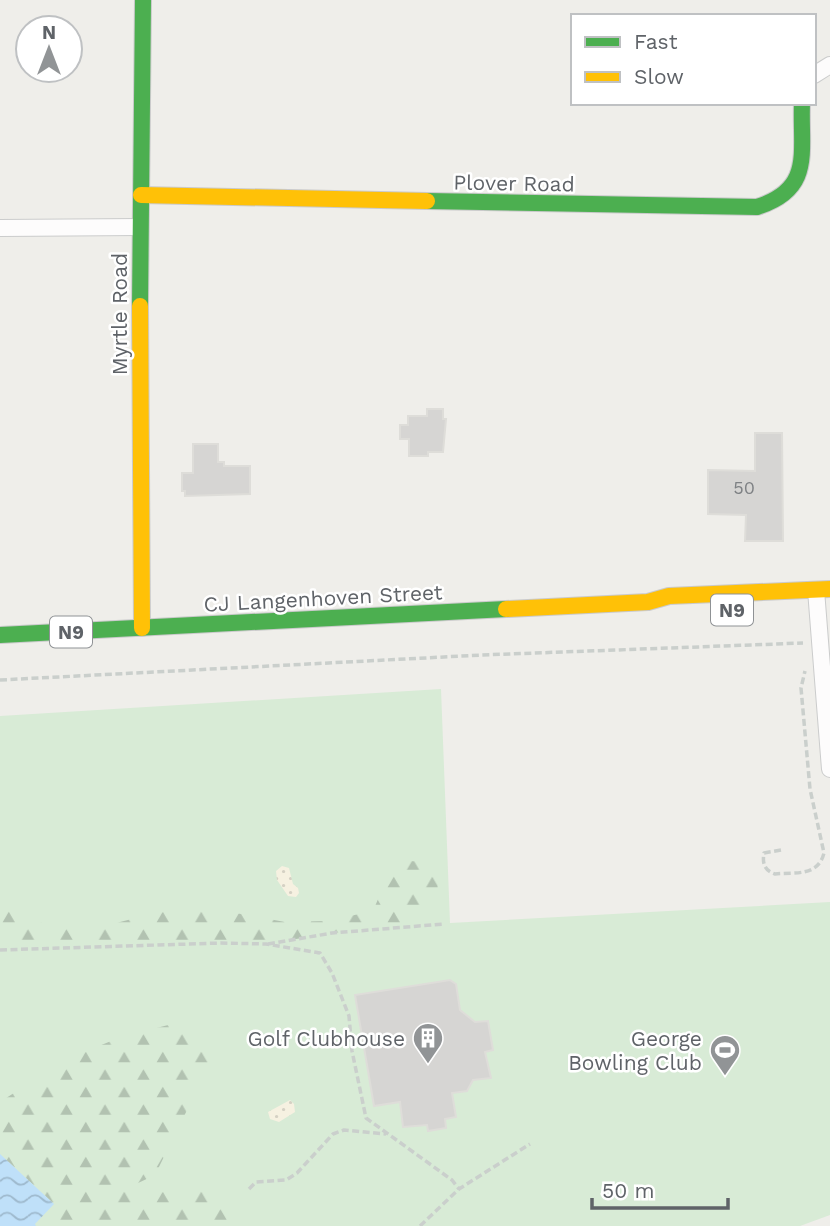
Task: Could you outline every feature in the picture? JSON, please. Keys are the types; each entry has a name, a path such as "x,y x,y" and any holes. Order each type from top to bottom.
{"main road":[{"name":"Myrtle Road","path":"142,628 140,228 143,0"},
{"name":"Plover Road","path":"141,195 757,207 780,201 792,191 797,181 802,105"},
{"name":"CJ Langenhoven Street","path":"0,635 648,602 669,596 823,590"},
{"name":"CJ Langenhoven Street","path":"648,602 660,608 711,610"}],"street":[{"path":"0,228 140,228"},
{"path":"823,590 817,608 830,769"}],"path":[{"path":"0,680 796,642 803,644 806,650"},
{"path":"781,850 764,853 764,866 769,872 775,874 815,869 821,863 824,853 810,789 802,688 805,669"},
{"path":"266,944 332,933 444,924"},
{"path":"0,950 221,943 266,944 320,953 332,973 349,1016 352,1051 366,1118 452,1180 459,1189"},
{"path":"249,1189 256,1182 286,1180 297,1173 333,1134 344,1130 388,1134"},
{"path":"420,1226 459,1189 530,1144"}],"green space":[{"path":"441,689 450,923 830,902 830,1215 800,1226 0,1226 0,716"},
{"path":"405,861 440,862 436,905 413,921 376,930 332,933 266,944 33,949 0,946 0,907 45,924 97,928 197,906 285,922 327,921 373,911 387,878"},
{"path":"176,1023 230,1055 216,1068 192,1080 190,1104 155,1175 136,1184 144,1191 154,1193 186,1189 208,1192 218,1201 232,1226 36,1226 34,1224 53,1203 0,1154 0,1102 48,1072 99,1046"}],"sand":[{"path":"282,866 289,868 293,884 298,888 296,897 288,896 277,880 276,871"},
{"path":"290,1100 294,1104 295,1112 279,1122 270,1119 268,1112"}],"water":[{"path":"0,1154 54,1204 36,1226 0,1226"}],"building":[{"path":"427,409 443,409 443,419 446,419 443,452 428,452 428,456 409,456 409,439 400,439 400,425 408,425 408,416 427,416"},
{"path":"755,433 782,433 783,541 745,541 746,515 708,514 708,470 755,471"},
{"path":"193,444 218,444 218,462 224,462 224,466 250,466 250,494 185,496 185,491 182,491 182,473 193,473"},
{"name":"Golf Clubhouse","path":"450,980 456,984 460,1010 475,1022 488,1021 493,1050 485,1052 491,1078 473,1080 467,1091 452,1093 456,1117 445,1119 446,1128 428,1131 427,1125 403,1127 400,1102 374,1106 355,995"}],"traffic: fast":[{"path":"140,306 143,0"},
{"path":"427,201 757,207 788,190 796,179 802,153 802,105"},
{"path":"0,635 506,609"}],"traffic: slow":[{"path":"141,195 427,201"},
{"path":"140,306 142,628"},
{"path":"506,609 648,602 669,596 830,589"}],"place":[{"name":"Golf Clubhouse","path":"428,1065"},
{"name":"George Bowling Club","path":"725,1077"}]}
